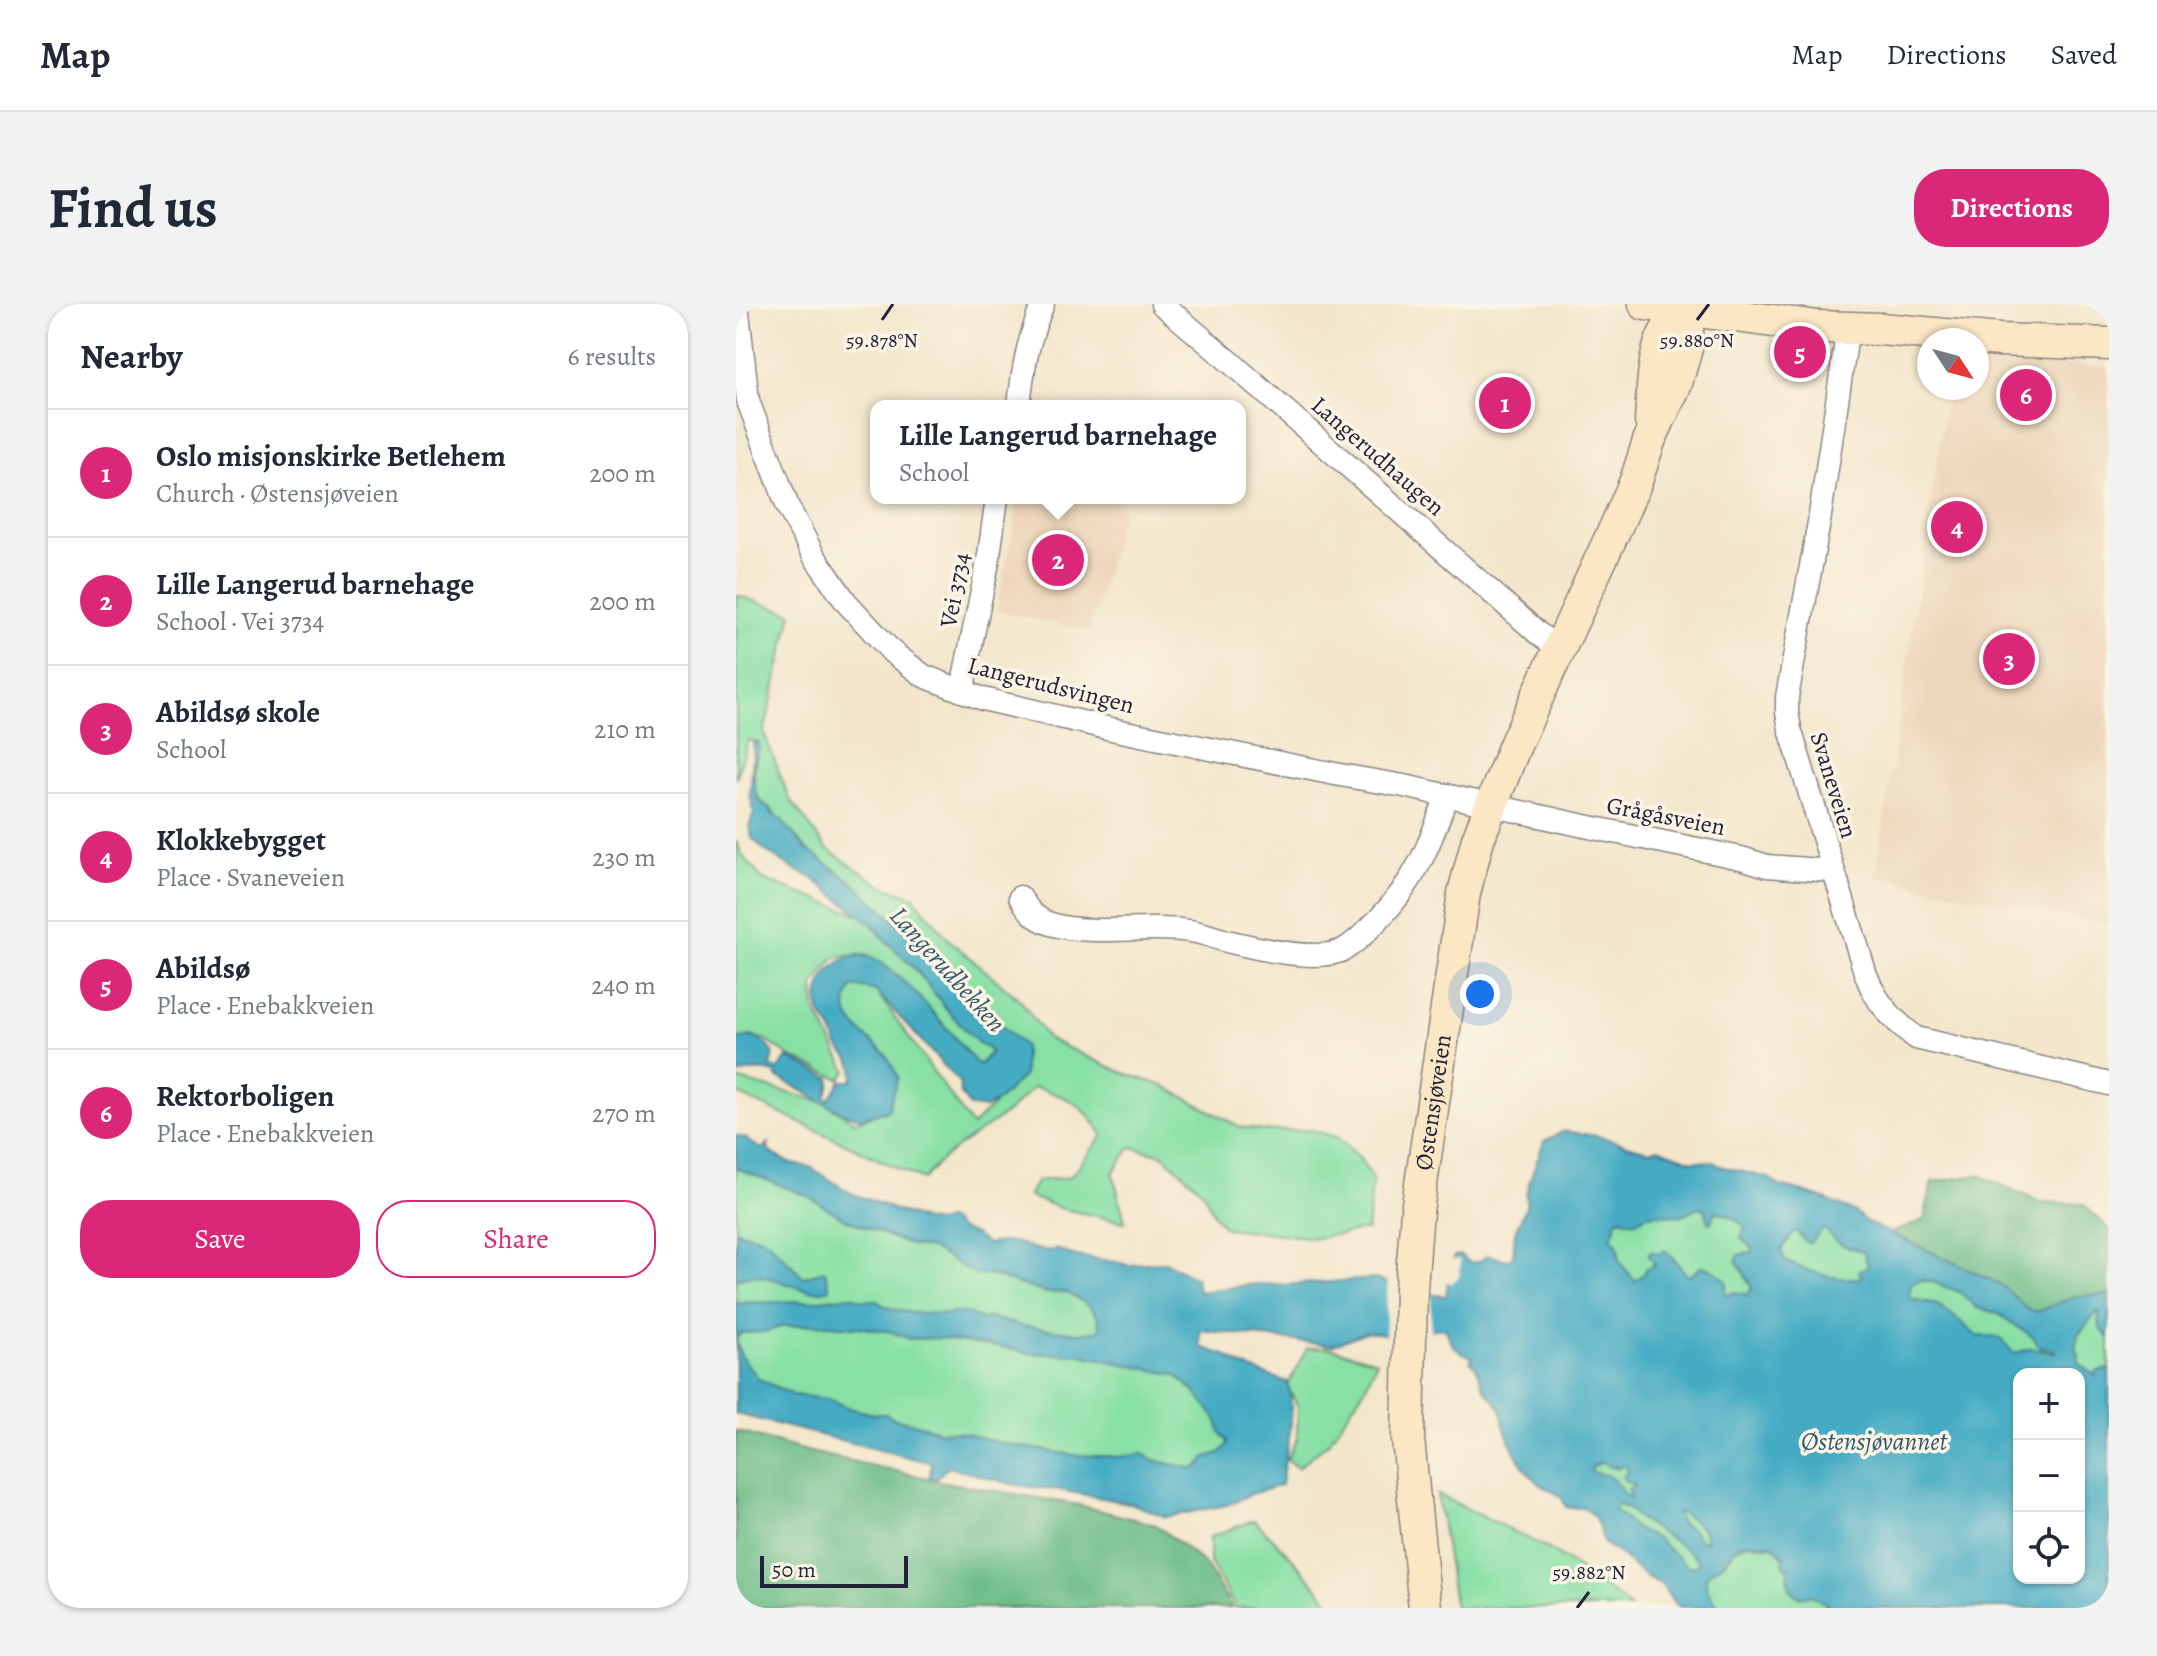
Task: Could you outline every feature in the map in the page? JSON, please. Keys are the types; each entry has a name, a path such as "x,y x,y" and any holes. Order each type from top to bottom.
{"main road":[{"path":"1645,304 1686,307 1766,321 2028,342 2109,344"},
{"name":"Østensjøveien","path":"1425,1608 1408,1439 1411,1288 1417,1211 1464,893 1491,805 1558,648 1636,481 1649,441 1676,383 1685,353 1688,330 1686,307"}],"street":[{"name":"Langerudsvingen","path":"737,304 748,401 788,507 814,556 846,602 892,652 924,676 983,699 1111,729 1491,805"},
{"path":"1020,400 1024,357 1043,304"},
{"name":"Langerudhaugen","path":"1162,304 1558,648"},
{"name":"Svaneveien","path":"1848,328 1787,712 1832,871 1872,993 1892,1019 1916,1038 2109,1084"},
{"name":"Vei 3734","path":"964,691 996,504"},
{"path":"1020,897 1032,916 1049,924 1074,929 1190,931 1232,943 1311,956 1331,955 1359,939 1405,889 1430,843 1447,795"},
{"name":"Grågåsveien","path":"1491,805 1767,866 1832,871"}],"shaded area":[{"path":"1989,361 2109,367 2109,924 1876,877 1946,400 1989,400"},
{"path":"1019,504 1118,504 1123,510 1090,631 996,611"}],"green space":[{"path":"736,595 792,613 764,733 789,798 827,849 881,885 914,897 948,939 1020,1000 1048,1039 1121,1072 1164,1086 1240,1127 1264,1131 1312,1130 1338,1138 1358,1156 1373,1179 1367,1230 1316,1238 1225,1228 1214,1215 1203,1192 1163,1155 1131,1147 1113,1173 1125,1222 1063,1209 1028,1196 1037,1181 1070,1177 1103,1135 1082,1108 1057,1094 1034,1087 1005,1114 949,1154 923,1180 736,1093 736,1079 823,1102 855,1122 888,1110 887,1056 859,1030 845,1006 846,997 854,986 876,991 972,1126 1024,1075 896,921 806,849 760,801 755,790 754,771 759,743 748,740 736,779"},
{"path":"736,841 742,855 763,880 863,916 990,1053 980,1064 976,1063 897,975 863,955 834,958 814,985 815,1010 847,1071 840,1079 791,1057 764,1039 750,1036 736,1039"},
{"path":"736,1168 808,1196 843,1218 910,1245 932,1249 975,1273 1046,1293 1066,1291 1085,1303 1100,1318 1101,1327 1097,1331 1077,1333 1023,1326 987,1317 983,1320 965,1313 909,1312 852,1296 813,1301 736,1303 736,1280 746,1276 769,1278 810,1290 830,1289 825,1271 803,1277 769,1242 736,1231"},
{"path":"1979,1175 2040,1202 2083,1204 2109,1229 2109,1295 2076,1296 2037,1312 2027,1310 1987,1278 1891,1233 1924,1220 1932,1182"},
{"path":"1701,1207 1706,1210 1708,1222 1714,1212 1719,1212 1731,1216 1745,1227 1741,1238 1753,1249 1745,1255 1745,1277 1752,1288 1747,1295 1735,1292 1727,1295 1697,1269 1690,1276 1687,1275 1670,1254 1654,1260 1653,1266 1635,1281 1619,1261 1619,1251 1611,1238 1621,1218 1634,1222 1646,1215"},
{"path":"1822,1230 1842,1244 1862,1249 1868,1266 1860,1272 1862,1277 1833,1277 1785,1261 1781,1250 1794,1232 1804,1240"},
{"path":"1919,1280 1960,1292 1977,1308 1997,1313 2031,1336 2041,1348 2053,1349 2055,1353 2031,1348 2014,1354 1984,1336 1978,1337 1941,1307 1909,1297 1910,1284"},
{"path":"2098,1310 2100,1328 2109,1338 2109,1373 2107,1370 2095,1376 2079,1363 2075,1350 2078,1335"},
{"path":"818,1324 892,1332 910,1339 938,1338 1026,1353 1081,1355 1176,1375 1197,1394 1217,1420 1221,1434 1227,1439 1227,1446 1220,1453 1206,1457 1195,1469 1157,1461 1143,1454 1120,1457 1073,1455 1001,1443 965,1433 938,1431 886,1414 849,1408 828,1399 793,1395 759,1379 742,1357 736,1341 740,1333"},
{"path":"1328,1347 1377,1361 1365,1388 1328,1443 1297,1468 1287,1459 1297,1439 1298,1407 1287,1385 1307,1348"},
{"path":"736,1431 810,1452 950,1483 1079,1505 1156,1525 1205,1564 1232,1608 736,1608"},
{"path":"1602,1462 1617,1469 1623,1465 1627,1468 1628,1472 1624,1475 1626,1482 1634,1484 1630,1497 1624,1495 1611,1478 1591,1471 1592,1467"},
{"path":"1437,1494 1549,1549 1631,1608 1455,1608"},
{"path":"1616,1504 1685,1548 1699,1562 1689,1566 1656,1538 1637,1530 1614,1510"},
{"path":"1678,1511 1701,1527 1707,1541 1699,1540 1680,1521"},
{"path":"1254,1520 1335,1608 1236,1608 1210,1562 1210,1537"},
{"path":"1749,1543 1777,1548 1791,1568 1787,1578 1792,1592 1811,1595 1826,1604 1825,1608 1721,1608 1707,1588 1708,1574 1738,1548"}],"water":[{"path":"754,741 759,743 754,773 756,792 761,802 779,817 806,849 849,879 896,922 943,973 1024,1046 1024,1075 999,1100 985,1108 970,1107 961,1094 959,1082 876,991 854,986 846,1007 849,1016 885,1054 898,1077 888,1110 860,1118 845,1114 777,1077 775,1073 756,1071 736,1076 736,1041 753,1038 762,1041 774,1054 770,1065 778,1070 787,1057 830,1078 825,1097 829,1099 841,1081 851,1081 852,1063 838,1046 821,1014 818,998 828,972 836,964 856,956 872,958 897,975 976,1063 981,1064 990,1053 949,1012 917,971 874,926 811,877 793,869 752,838 749,827 754,812 750,794"},
{"name":"Østensjøvannet","path":"1564,1131 1593,1135 1649,1151 1658,1148 1693,1161 1713,1162 1820,1197 2004,1287 2028,1310 2037,1312 2076,1296 2109,1295 2109,1338 2100,1328 2098,1311 2078,1335 2075,1350 2079,1363 2096,1376 2096,1372 2107,1369 2109,1373 2109,1608 1825,1608 1826,1604 1811,1595 1799,1597 1792,1592 1787,1578 1790,1567 1785,1567 1784,1558 1773,1545 1749,1543 1738,1546 1708,1574 1708,1590 1721,1608 1680,1607 1661,1584 1646,1577 1604,1544 1591,1513 1581,1508 1566,1507 1561,1496 1540,1484 1525,1468 1508,1438 1500,1408 1484,1388 1470,1361 1472,1357 1454,1347 1446,1328 1385,1334 1366,1332 1333,1345 1200,1330 1201,1347 1287,1382 1291,1421 1281,1485 1227,1505 1166,1517 1133,1504 1016,1485 948,1467 935,1479 929,1479 932,1463 736,1414 736,1341 742,1357 759,1379 793,1395 828,1399 849,1408 886,1414 938,1431 965,1433 1001,1443 1073,1455 1120,1457 1143,1454 1157,1461 1194,1469 1206,1457 1220,1453 1227,1446 1217,1421 1197,1394 1176,1375 1081,1355 1026,1353 938,1338 910,1339 892,1332 859,1327 818,1324 783,1326 765,1332 741,1333 736,1338 736,1303 813,1301 852,1296 899,1310 929,1314 965,1313 983,1320 987,1317 1023,1326 1077,1333 1097,1331 1101,1327 1099,1318 1090,1308 1066,1292 1046,1293 994,1276 975,1274 932,1249 910,1245 843,1218 808,1196 736,1168 736,1135 746,1137 762,1149 768,1143 769,1152 792,1164 810,1167 851,1193 922,1220 937,1223 951,1221 959,1229 987,1244 1013,1242 1040,1250 1057,1249 1131,1266 1165,1262 1196,1278 1198,1292 1256,1284 1375,1279 1446,1296 1450,1266 1455,1256 1460,1255 1471,1263 1487,1255 1507,1260 1513,1256 1515,1231 1526,1208 1530,1180 1544,1141","holes":["1701,1207 1706,1210 1708,1222 1711,1223 1715,1212 1719,1212 1731,1216 1745,1227 1741,1238 1753,1249 1751,1253 1739,1255 1736,1260 1752,1288 1747,1295 1735,1292 1727,1295 1727,1283 1706,1267 1702,1266 1690,1276 1687,1275 1665,1250 1659,1254 1649,1253 1655,1263 1635,1281 1619,1261 1617,1244 1611,1237 1616,1221 1621,1218 1634,1222 1653,1214 1679,1215","1822,1230 1826,1230 1839,1243 1864,1252 1868,1266 1859,1271 1862,1277 1834,1277 1785,1261 1781,1250 1794,1232 1807,1243","1923,1279 1960,1292 1977,1308 1997,1313 2031,1336 2038,1345 2053,1349 2055,1353 2031,1348 2014,1354 1999,1338 1978,1337 1937,1305 1909,1297 1911,1284","1602,1462 1612,1467 1623,1465 1627,1468 1624,1480 1634,1485 1628,1489 1630,1497 1624,1495 1611,1478 1591,1471 1592,1467","1620,1504 1677,1543 1698,1559 1698,1563 1689,1566 1656,1538 1637,1530 1614,1510","1679,1512 1701,1527 1707,1541 1699,1540 1693,1530 1681,1524"]},
{"path":"736,1231 769,1242 803,1277 825,1271 830,1289 800,1288 759,1276 736,1280"}],"pier":[{"path":"1449,1259 1460,1260 1460,1275 1452,1283 1445,1282"},
{"path":"1388,1279 1432,1290 1430,1334 1385,1338"}],"place":[{"name":"Abildsø","path":"1800,352"},
{"name":"Rektorboligen","path":"2026,395"},
{"name":"Oslo misjonskirke Betlehem","path":"1505,403"},
{"name":"Klokkebygget","path":"1957,527"},
{"name":"Lille Langerud barnehage","path":"1058,560"},
{"name":"Abildsø skole","path":"2009,659"}],"water label":[{"name":"Langerudbekken","path":"948,969"}]}
